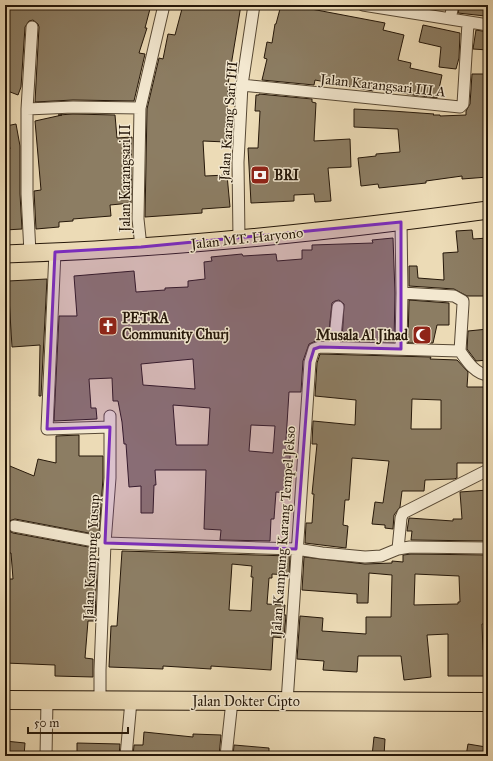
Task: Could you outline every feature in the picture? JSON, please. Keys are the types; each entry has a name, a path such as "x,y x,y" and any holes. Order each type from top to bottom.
{"highway":[{"name":"Jalan Dokter Cipto","path":"5,700 488,702"}],"main road":[{"name":"Jalan MT. Haryono","path":"5,254 141,247 240,239 401,222 488,210"}],"street":[{"name":"Jalan Karangsari II","path":"141,247 138,219 140,108 164,5"},
{"name":"Jalan Karang Sari III","path":"240,239 238,162 242,85 254,5"},
{"path":"363,5 488,25"},
{"path":"450,19 453,5"},
{"name":"Jalan Karangsari III A","path":"242,85 460,107 462,104 468,23"},
{"path":"30,253 27,194 27,109 32,27"},
{"name":"Jalan Karangsari II","path":"27,109 73,107 140,108"},
{"path":"401,222 401,349"},
{"name":"Jalan Kampung Yusup","path":"55,252 47,429 110,421 110,478 100,670 100,700"},
{"path":"402,293 454,296 462,301 460,351 476,370 484,375 488,375"},
{"path":"338,307 334,347 460,351"},
{"name":"Jalan Kampung Karang Tempel Jekso","path":"287,702 296,550 310,362 314,349 320,347 334,347"},
{"path":"398,549 401,518 403,513 488,470"},
{"path":"14,526 106,543 296,550 365,557 380,556 398,549 410,547 488,548"},
{"path":"46,756 47,700"},
{"path":"126,756 130,701"},
{"path":"226,756 232,701"}],"highlighted area":[{"path":"401,222 401,349 320,347 314,349 310,362 296,549 105,543 110,427 47,429 55,252 141,247"}],"building":[{"path":"5,5 151,5 145,28 147,28 139,53 145,54 134,101 73,100 35,102 39,27 33,20 29,21 25,27 21,87 18,95 5,90 5,77 9,68 5,66"},
{"path":"183,5 241,5 228,84 226,142 203,141 205,176 227,175 230,207 202,209 202,213 145,217 147,109 159,58 163,59 168,34 175,35"},
{"path":"281,5 307,5 306,8 385,23 383,30 404,35 398,60 411,63 410,68 442,75 437,98 413,95 375,87 373,91 315,80 314,85 262,80 267,59 264,58 267,42 272,43 275,24"},
{"path":"460,5 486,5 485,16 458,13"},
{"path":"423,25 460,33 459,58 456,69 439,67 441,47 419,42"},
{"path":"476,30 488,32 488,50 473,49"},
{"path":"472,74 488,74 488,125 486,125 488,177 462,179 462,176 426,181 426,183 379,188 378,184 361,186 358,158 376,156 376,154 400,152 398,129 354,127 354,109 434,114 433,115 440,116 466,115 466,111 470,104"},
{"path":"259,94 312,99 312,102 316,103 314,141 350,139 351,167 328,168 331,201 315,202 314,194 294,195 294,201 251,203 248,148 258,148 260,111 255,111 256,95"},
{"path":"73,114 115,115 117,138 132,137 131,203 110,205 111,216 73,219 73,221 59,222 59,227 36,229 34,191 41,190 35,121 62,115 58,115"},
{"path":"16,124 20,146 22,229 5,230 5,149 10,149 6,126"},
{"path":"472,230 473,239 488,238 488,296 467,296 454,289 409,286 409,266 417,266 418,278 444,280 443,253 458,252 456,231"},
{"path":"393,238 395,293 394,342 342,341 344,304 339,300 332,303 328,340 318,340 309,344 303,361 301,392 289,392 286,440 291,440 288,493 276,492 274,519 271,519 270,541 220,540 221,530 204,529 206,470 155,470 156,485 154,485 153,513 141,513 141,486 129,487 126,444 124,444 118,401 113,401 112,378 89,379 91,408 96,408 97,419 54,421 59,316 77,316 74,276 134,271 136,292 165,290 165,288 188,287 188,281 205,279 204,262 212,261 211,257 242,254 243,256 276,254 277,261 302,259 302,250 312,250 312,245 373,243 372,240","holes":["193,359 195,389 143,385 141,364","173,405 210,408 208,445 176,445","251,425 275,426 273,453 249,451"]},
{"path":"47,279 41,396 39,396 40,345 12,347 8,281"},
{"path":"409,300 449,303 449,325 437,325 433,343 408,343"},
{"path":"488,329 488,360 476,361 467,349 468,331"},
{"path":"320,354 431,357 430,359 457,360 468,372 467,387 488,387 487,463 457,463 457,478 425,480 424,491 402,491 400,507 394,515 393,529 385,528 385,525 372,524 375,502 383,503 389,461 352,458 349,500 345,500 343,525 348,526 346,548 305,543 306,523 312,523 314,494 312,494 317,444 312,444 313,421 355,425 356,400 315,396 317,363","holes":["412,399 441,400 441,429 411,429"]},
{"path":"79,435 79,456 103,456 99,535 15,519 9,521 7,525 9,531 13,533 94,548 95,562 97,562 95,621 88,621 85,658 93,659 93,677 55,676 55,665 5,663 5,579 13,579 11,553 5,553 5,464 34,476 38,459 56,463 56,436"},
{"path":"488,490 488,517 485,517 486,541 411,540 412,531 407,531 409,518 453,521 453,519 462,519 460,492"},
{"path":"122,551 290,556 289,575 272,574 272,578 269,578 267,604 285,605 284,615 286,615 284,638 273,637 271,670 211,666 211,669 163,666 163,669 109,667 111,626 117,626","holes":["232,564 252,566 251,577 253,577 251,611 229,610"]},
{"path":"403,555 488,555 488,566 486,566 487,624 482,624 483,650 488,650 488,676 448,676 448,634 427,635 431,677 404,680 401,656 358,656 357,672 323,670 324,661 297,659 300,616 323,618 322,631 366,634 366,617 391,617 392,575 369,573 368,603 357,603 357,594 302,590 304,557 365,564 392,563 392,561 403,562","holes":["415,574 459,576 460,602 458,602 458,604 414,605"]},
{"path":"144,732 193,737 193,734 221,735 219,756 133,756 134,745 143,745"},
{"path":"374,737 385,739 384,756 372,756"},
{"path":"5,741 25,743 24,756 5,756"},
{"path":"77,743 120,744 119,756 77,756"},
{"path":"468,744 486,747 485,756 466,756"},
{"path":"234,745 269,748 269,756 233,756"}],"place":[{"name":"BRI","path":"260,175"},
{"name":"PETRA Community Churj","path":"108,326"},
{"name":"Musala Al Jihad","path":"422,335"}]}
